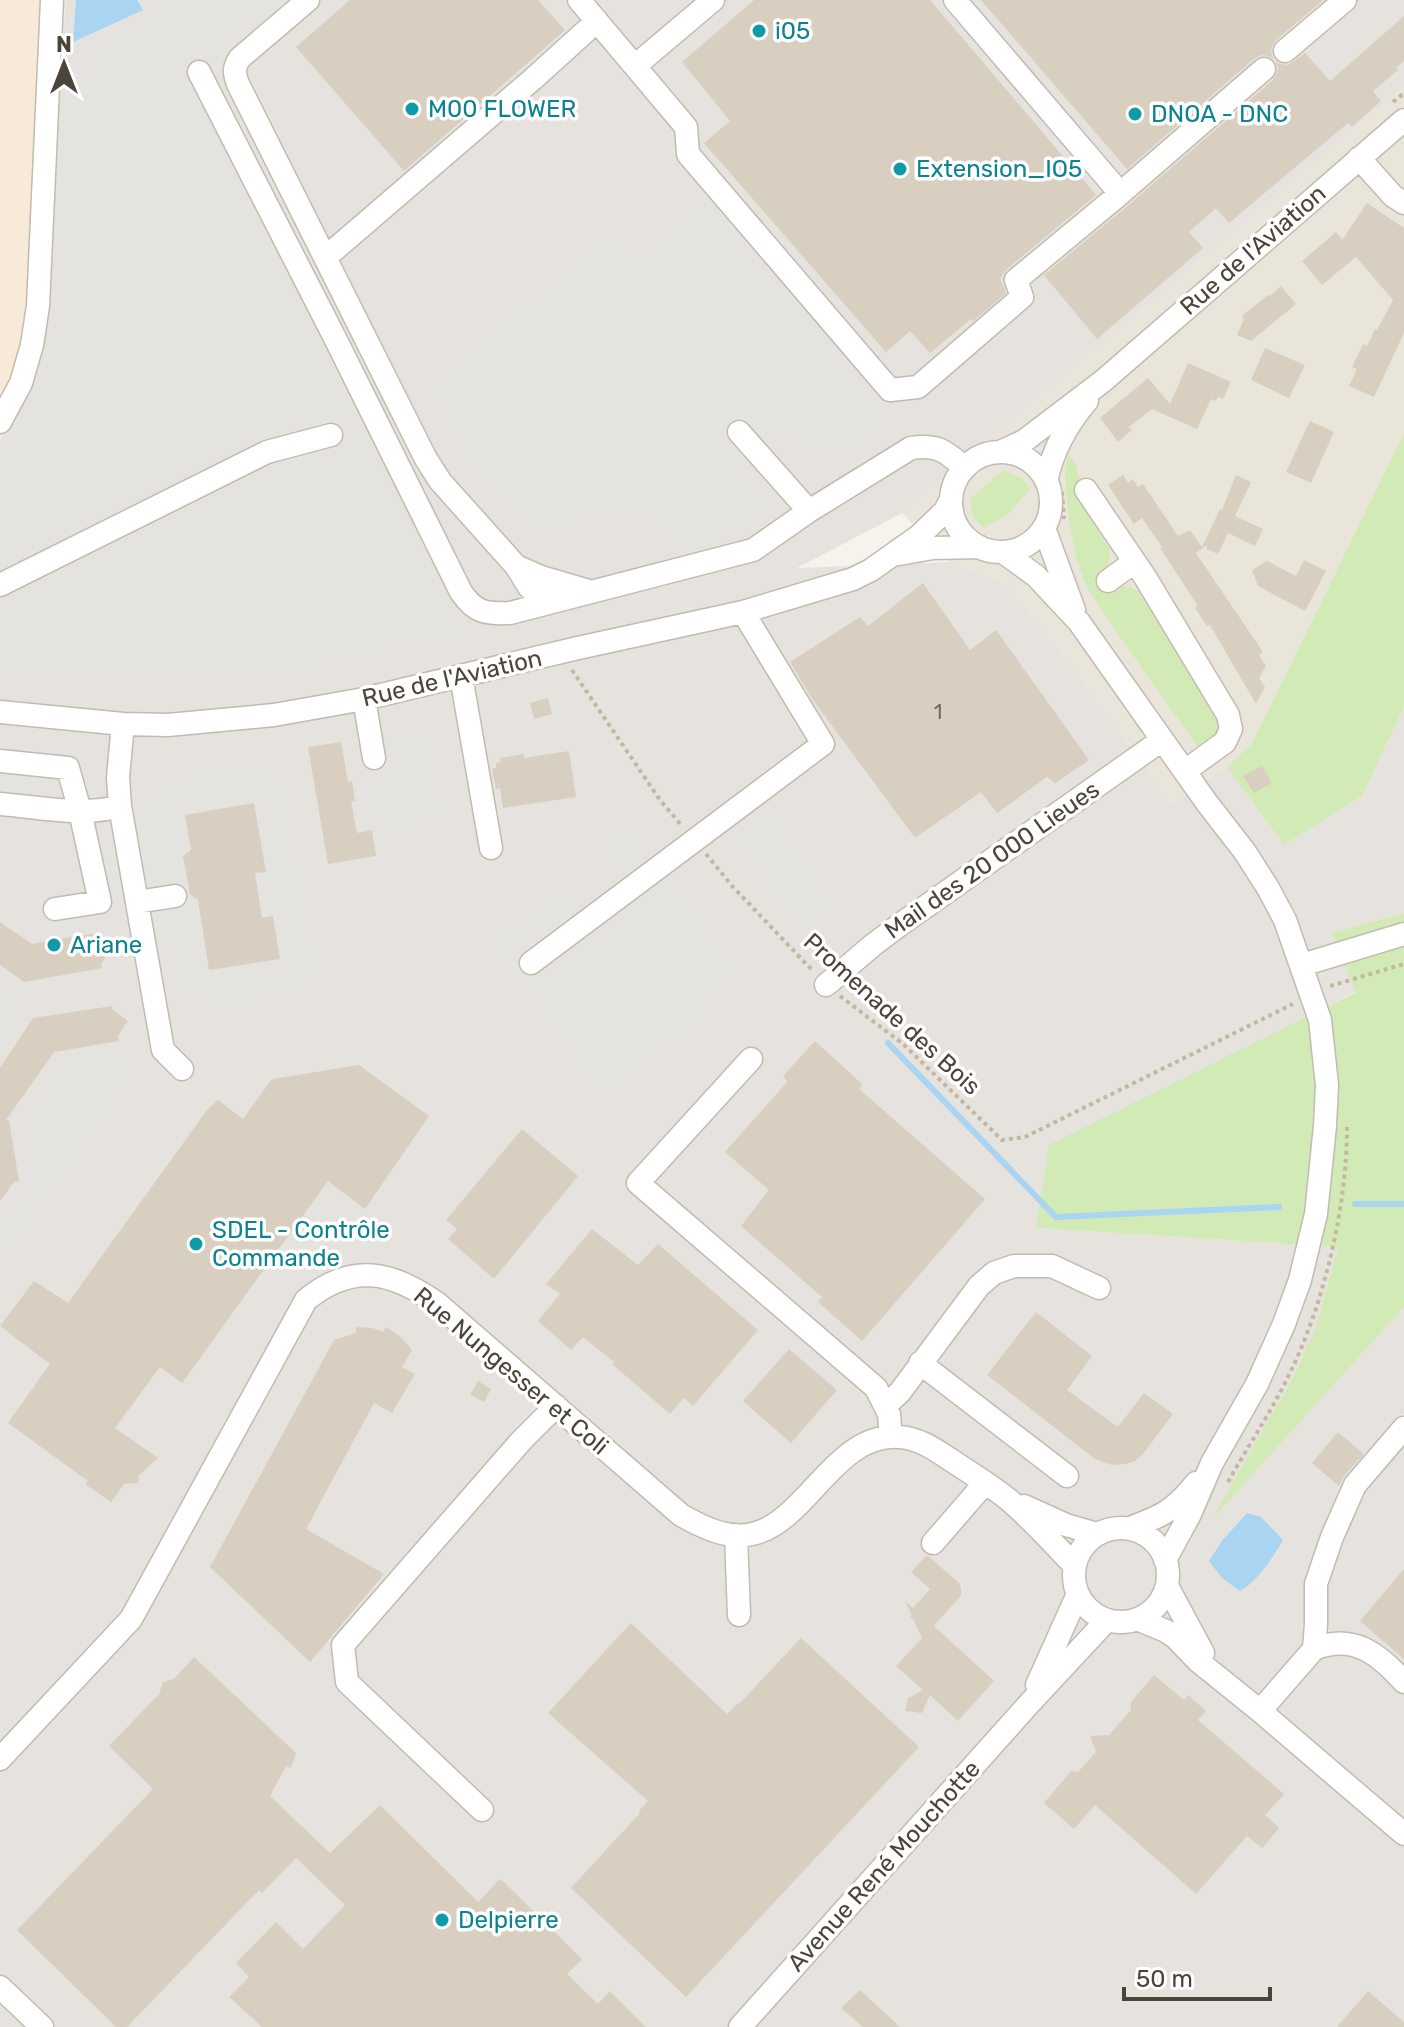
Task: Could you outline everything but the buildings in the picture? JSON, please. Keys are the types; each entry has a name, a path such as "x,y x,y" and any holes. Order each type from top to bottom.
{"street":[{"path":"0,422 21,383 32,345 38,306 52,0"},
{"path":"308,0 240,58 234,66 234,75 426,459 440,481 516,566 529,587 548,603"},
{"path":"635,66 713,0"},
{"path":"955,0 1120,193"},
{"path":"1285,51 1345,0"},
{"path":"326,257 533,79 592,8 686,127 688,154 890,390 918,387 1022,297 1016,280 1264,69"},
{"path":"199,72 461,592 478,610 492,614 510,613 753,550 911,448 928,445 944,450 965,468"},
{"name":"Rue de l'Aviation","path":"1000,452 1024,441 1103,381 1404,120"},
{"path":"1359,158 1393,196 1404,203"},
{"name":"Rue de l'Aviation","path":"1054,482 1050,462 1064,432 1103,381"},
{"path":"739,432 809,511"},
{"path":"0,585 267,452 331,435"},
{"path":"1054,529 1011,551 980,547 966,537 956,523 951,499 956,482 965,468 981,457 1000,452 1027,460 1054,482 1051,496 1054,529 1079,622"},
{"path":"1086,490 1228,715 1231,729 1225,742 1185,771"},
{"name":"Rue de l'Aviation","path":"0,712 123,724 168,725 236,720 364,699 743,612 853,579 919,536 945,511 951,499"},
{"name":"Rue de l'Aviation","path":"890,556 933,548 980,547"},
{"path":"1003,552 1036,576 1079,622 1245,852 1285,920 1302,965 1306,995 1320,1020 1327,1085 1322,1173 1300,1280 1257,1384 1212,1463 1190,1514 1165,1560"},
{"path":"1108,581 1134,562"},
{"path":"516,566 590,592"},
{"path":"531,963 823,744 743,612"},
{"path":"461,676 491,848"},
{"path":"364,699 374,758"},
{"path":"123,724 118,777 120,806 163,1050 182,1069"},
{"name":"Mail des 20 000 Lieues","path":"826,985 901,924 1162,740"},
{"path":"0,761 68,768 100,902 55,909"},
{"path":"0,804 80,811 120,806"},
{"path":"137,902 175,896"},
{"path":"1302,965 1404,934"},
{"path":"751,1059 638,1183 876,1388 889,1414 891,1437"},
{"path":"885,1406 900,1392 979,1286 994,1273 1014,1266 1052,1266 1099,1288"},
{"name":"Rue Nungesser et Coli","path":"0,1759 131,1619 306,1300 322,1287 342,1278 367,1275 392,1278 416,1288 681,1515 706,1528 736,1535"},
{"path":"920,1363 1067,1476"},
{"path":"482,1810 347,1682 343,1645 521,1441 556,1406"},
{"path":"1314,1649 1316,1584 1332,1537 1355,1485 1404,1428"},
{"path":"739,1615 736,1535 749,1535 769,1528 787,1515 852,1451 882,1437 900,1437 928,1445 1008,1499 1074,1565"},
{"path":"1167,1586 1155,1607 1147,1614 1126,1622 1107,1620 1091,1611 1077,1596 1074,1565 1088,1541 1097,1534 1130,1528 1173,1508 1212,1463"},
{"path":"933,1543 985,1483"},
{"path":"1008,1499 1066,1525 1097,1534"},
{"path":"1130,1528 1156,1543 1167,1567 1167,1586 1219,1678"},
{"name":"Avenue René Mouchotte","path":"1028,1705 1077,1596"},
{"path":"1137,1619 1175,1637 1198,1661 1404,1834"},
{"name":"Avenue René Mouchotte","path":"740,2027 1107,1620"},
{"path":"1260,1711 1314,1649 1334,1643 1359,1646 1404,1682"},
{"path":"0,1987 42,2027"}],"path":[{"path":"1054,482 1054,529"},
{"name":"Promenade des Bois","path":"560,652 660,800 733,887 826,985 903,1044 1002,1140 1025,1137 1306,995"},
{"path":"1296,1013 1306,995 1404,964"}],"shaded area":[{"path":"0,0 66,0 50,302 35,367 14,419 0,440"},
{"path":"66,0 1404,0 1404,86 902,513 797,568 950,562 1007,585 1063,654 1172,804 1227,767 1284,845 1362,796 1404,707 1404,913 1333,933 1356,991 1290,1026 1036,1228 1338,1247 1315,1330 1290,1383 1215,1515 1404,1307 1404,2027 0,2027 0,440 14,419 35,367 50,302"},
{"path":"146,0 287,0 220,58 387,395 360,418 469,638 263,681 116,685 0,672 0,440 14,419 35,367 50,302 60,70 70,70 76,51 151,13"},
{"path":"1404,86 1404,433 1252,743 1227,767 1172,804 1063,654 1007,585 950,562 902,513"},
{"path":"710,196 896,417 849,459 834,462 812,461 787,436 744,470 777,509 742,538 672,554 639,514 534,536 460,453 427,381 612,224 631,246 652,245"},
{"path":"435,728 449,824 380,835 378,826 362,829 351,749 367,747 366,738"},
{"path":"0,735 88,745 100,799 114,803 135,930 47,944 39,894 79,887 69,825 0,818"},
{"path":"268,757 272,779 286,776 323,972 304,976 307,991 263,998 266,1012 207,1023 201,992 168,998 131,802 148,798 144,780","holes":["254,804 266,871 255,873 262,918 273,917 280,959 209,970 198,900 190,894 183,856 191,850 185,815"]},
{"path":"767,798 845,913 804,941 724,829"},
{"path":"633,816 739,969 732,983 703,1009 710,1022 600,1100 486,939 563,882 586,910 620,885 592,847"},
{"path":"0,973 22,988 29,1013 0,1057"},
{"path":"136,1023 151,1035 135,1060 146,1069 15,1250 0,1253 0,1202 11,1200 26,1182 20,1119 64,1055 122,1044"}],"green space":[{"path":"1404,433 1404,707 1362,796 1284,845 1227,767 1252,743"},
{"path":"1068,455 1076,466 1084,491 1076,496 1110,550 1107,566 1095,578 1105,593 1122,586 1138,591 1218,718 1222,729 1202,753 1086,586 1069,521 1065,476"},
{"path":"1003,470 1022,478 1030,489 1008,514 984,528 973,517 970,499"},
{"path":"1404,913 1404,1307 1212,1519 1290,1383 1315,1330 1338,1247 1036,1228 1049,1145 1356,992 1332,933"}],"water":[{"path":"76,0 137,0 143,10 73,42"},
{"path":"1247,1513 1261,1517 1283,1540 1259,1575 1240,1591 1222,1578 1209,1561"}],"waterway":[{"path":"888,1043 1056,1217 1279,1207"},
{"path":"1355,1204 1404,1204"}],"place":[{"name":"i05","path":"759,31"},
{"name":"M00 FLOWER","path":"412,109"},
{"name":"DNOA - DNC","path":"1135,114"},
{"name":"Extension_IO5","path":"900,169"},
{"name":"Ariane","path":"54,945"},
{"name":"SDEL - Contrôle Commande","path":"196,1244"},
{"name":"Delpierre","path":"442,1920"}]}
